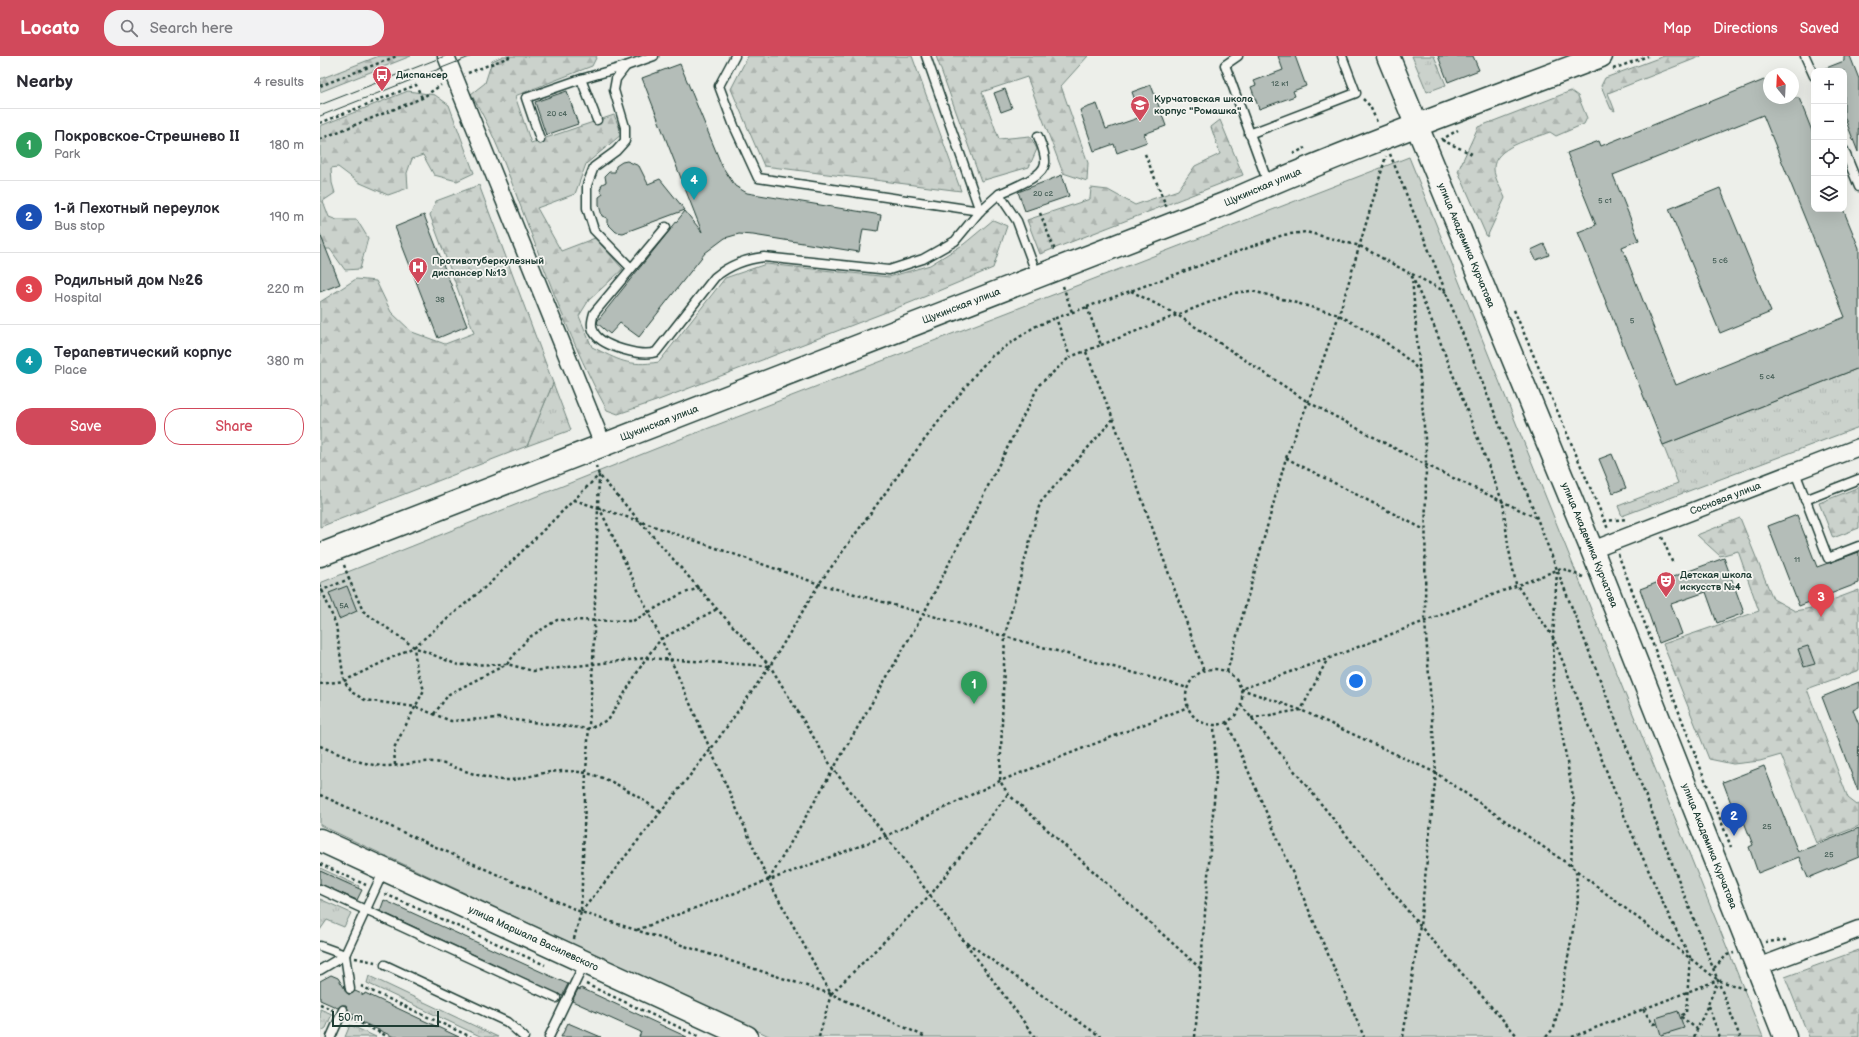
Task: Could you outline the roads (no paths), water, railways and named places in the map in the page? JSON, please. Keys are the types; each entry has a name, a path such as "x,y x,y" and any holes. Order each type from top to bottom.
{"main road":[{"name":"улица Академика Курчатова","path":"1388,56 1425,123 1600,573 1766,964 1785,1037"},
{"name":"Щукинская улица","path":"320,555 1037,275 1224,204 1268,184 1601,56"},
{"name":"улица Маршала Василевского","path":"320,840 380,880 581,972 747,1037"}],"street":[{"path":"446,56 604,445"},
{"name":"Сосновая улица","path":"1592,550 1859,447"},
{"path":"1766,964 1859,929"}],"lane":[{"path":"540,139 526,98 654,56"},
{"path":"735,56 719,86 734,126 758,178 980,211"},
{"path":"926,56 980,211"},
{"path":"1238,56 1225,65 1268,184"},
{"path":"1249,134 1356,93 1342,56"},
{"path":"1805,56 1811,69"},
{"path":"626,66 616,79 614,90 625,127 625,141 594,167 587,185 587,208 594,230 631,268"},
{"path":"581,79 597,120"},
{"path":"666,227 594,313 591,324 595,334 603,342 648,355 656,352 715,277 726,268 749,259 764,257 889,270 923,259 955,241 980,211 999,194 1037,176 1045,164 1044,150 1038,136"},
{"path":"1847,157 1859,187"},
{"path":"999,194 1017,221 1037,275"},
{"path":"1795,472 1828,558 1859,546"},
{"path":"1806,500 1859,479"},
{"path":"320,970 345,955 380,880"},
{"path":"320,889 556,998"},
{"path":"320,946 345,955"},
{"path":"345,955 350,985"},
{"path":"385,965 508,1022 524,1037"},
{"path":"549,1037 581,972"},
{"path":"331,1037 342,1012"}],"tram line":[{"path":"320,105 445,56"},
{"path":"320,116 472,56"}],"place":[{"name":"Диспансер","path":"382,92"},
{"name":"Курчатовская школа корпус \"Ромашка\"","path":"1140,122"},
{"name":"Терапевтический корпус","path":"694,200"},
{"name":"Противотуберкулезный диспансер №13","path":"418,284"},
{"name":"Детская школа искусств №4","path":"1666,598"},
{"name":"Родильный дом №26","path":"1821,617"},
{"name":"Покровское-Стрешнево II","path":"974,704"},
{"name":"1-й Пехотный переулок","path":"1734,836"}]}
